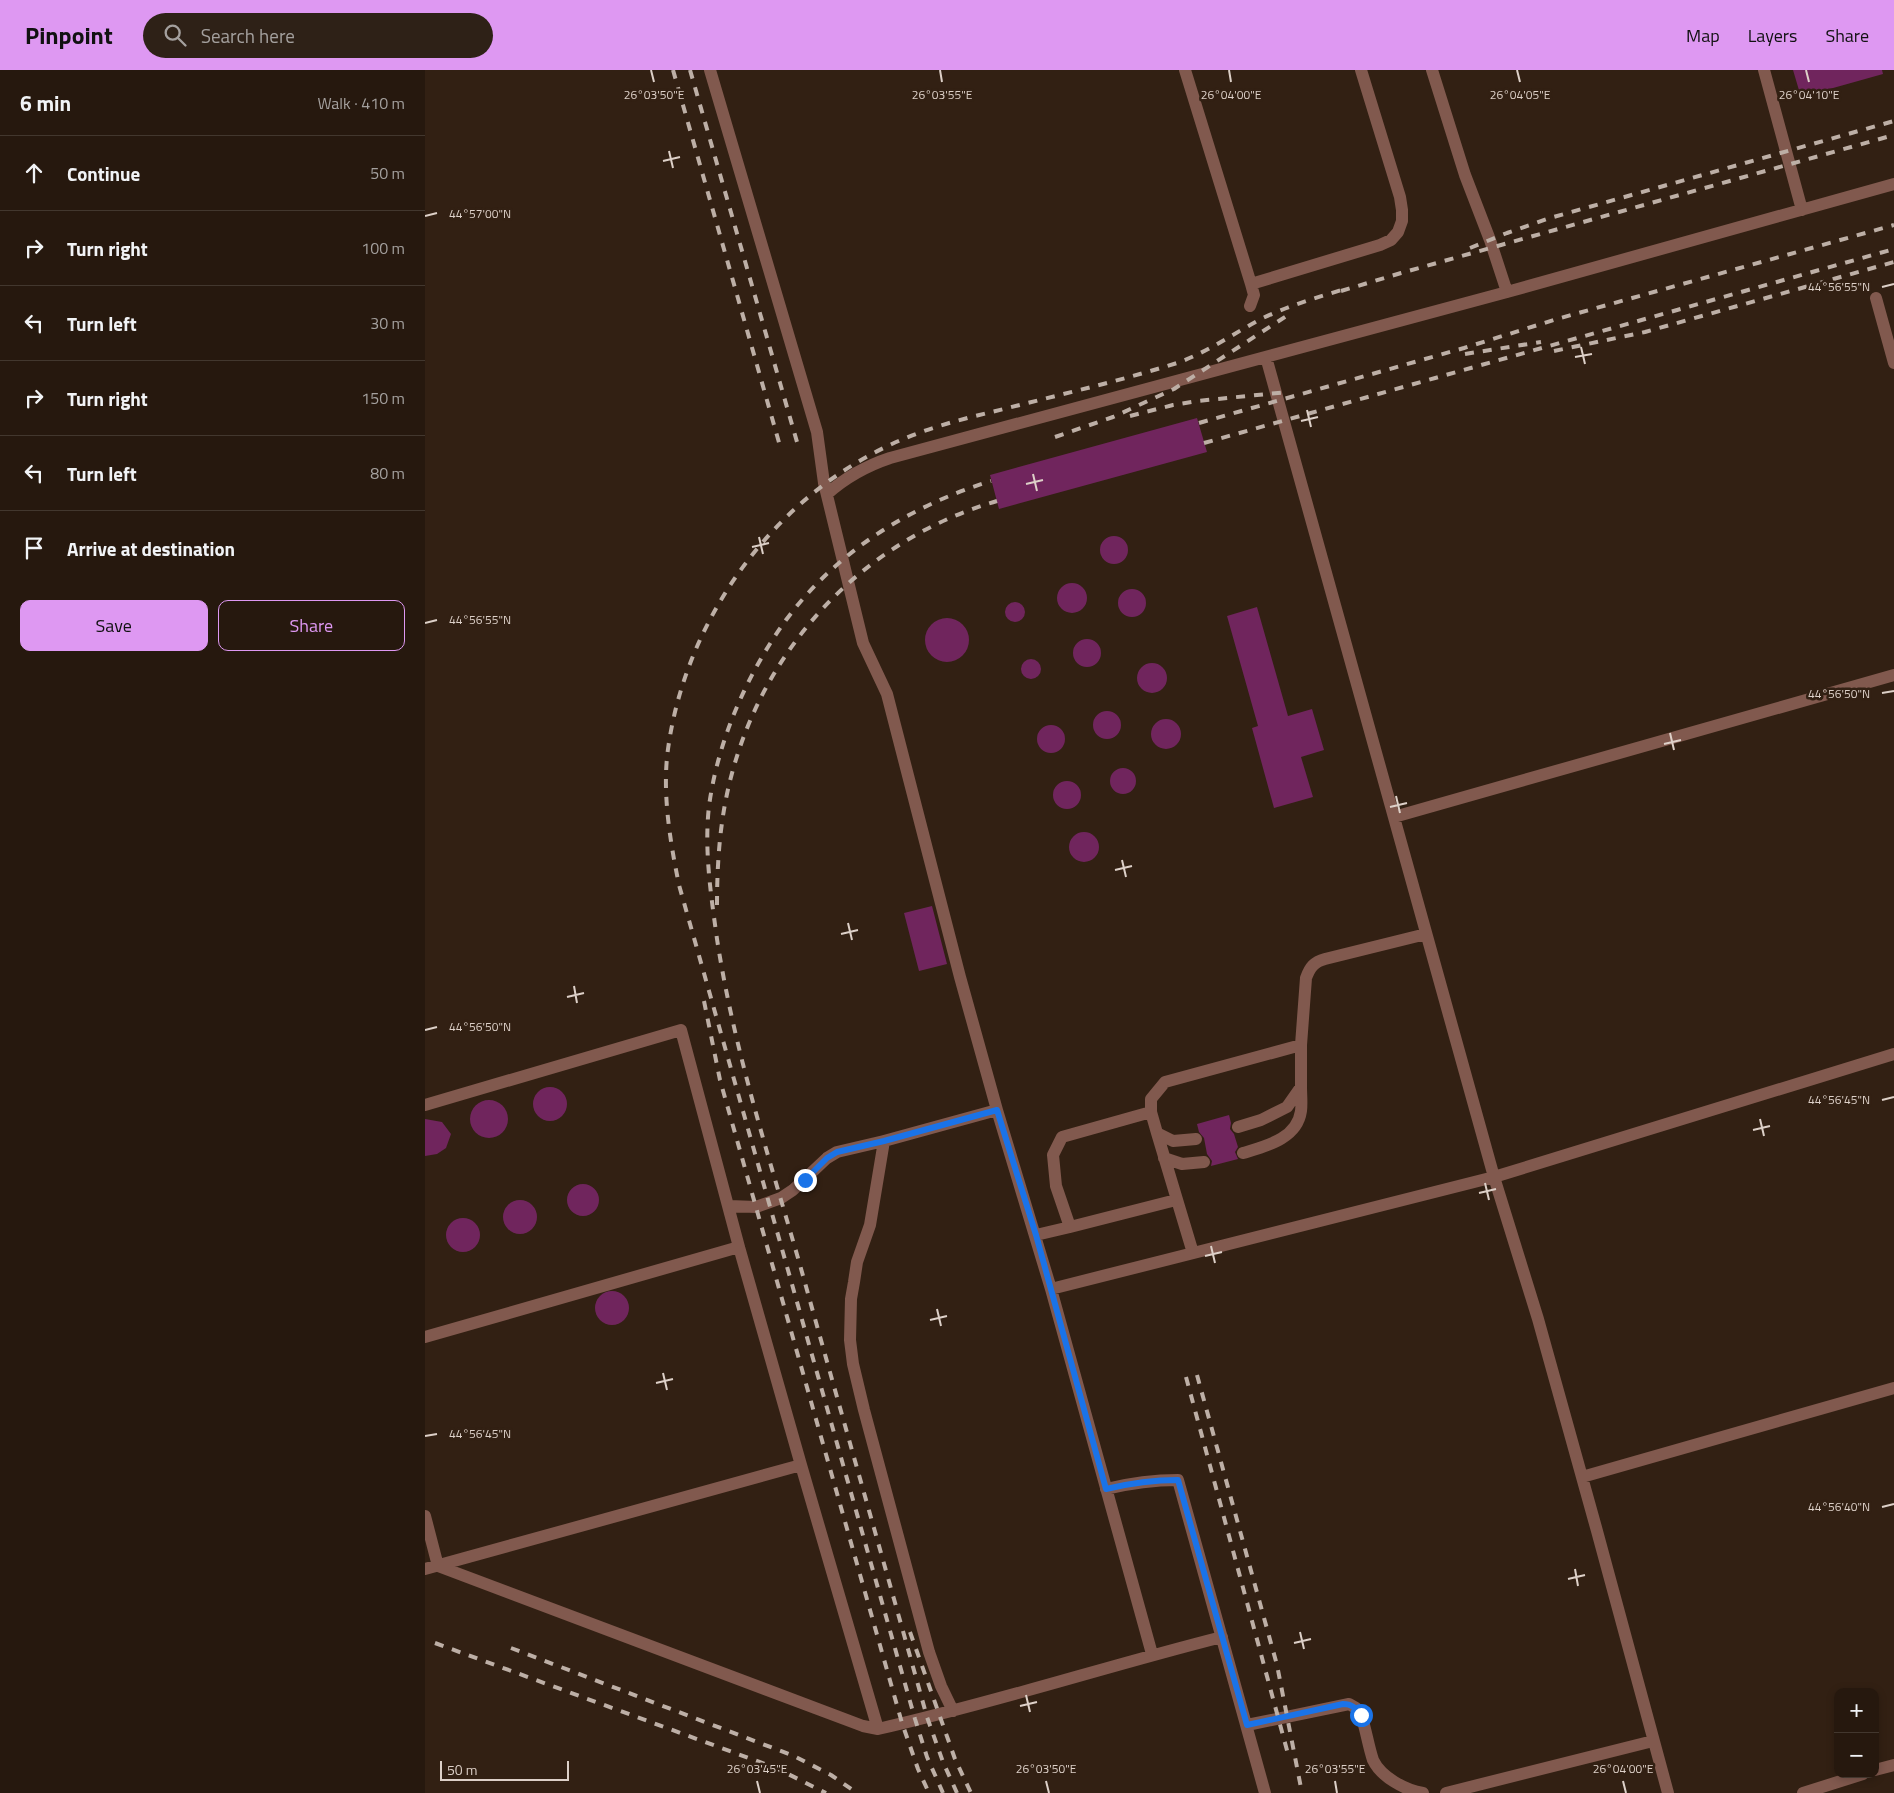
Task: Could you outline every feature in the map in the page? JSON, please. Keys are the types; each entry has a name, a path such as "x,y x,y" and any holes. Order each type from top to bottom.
{"lane":[{"path":"710,70 817,432 827,494 863,643 887,694 957,967 997,1110 1036,1235 1152,1654"},
{"path":"1185,70 1251,284 1253,295 1250,306"},
{"path":"1251,284 1380,245 1391,240 1398,232 1402,221 1400,197 1361,70"},
{"path":"1432,70 1465,175 1490,240 1507,292"},
{"path":"1764,70 1802,210"},
{"path":"827,494 848,477 891,458 1507,292 1894,184"},
{"path":"1876,298 1894,363"},
{"path":"1266,357 1494,1177 1538,1319 1668,1793"},
{"path":"1394,817 1894,675"},
{"path":"1243,1153 1275,1143 1293,1130 1301,1113 1301,1045 1306,978 1313,964 1325,959 1426,934"},
{"path":"425,1105 681,1030 739,1247 878,1729"},
{"path":"1193,1253 1151,1112 1151,1099 1165,1082 1301,1045"},
{"path":"1051,1289 1494,1177 1894,1054"},
{"path":"1238,1127 1261,1120 1287,1108 1301,1087"},
{"path":"729,1206 756,1207 769,1203 793,1190 827,1158 837,1152 997,1110"},
{"path":"1070,1227 1055,1178 1053,1155 1062,1137 1151,1112"},
{"path":"1157,1132 1173,1141 1195,1138"},
{"path":"884,1141 870,1225 857,1262 851,1299 850,1340 853,1364 872,1445 929,1652 941,1686 953,1711"},
{"path":"1164,1158 1182,1164 1204,1162"},
{"path":"1036,1235 1176,1200"},
{"path":"425,1337 739,1247"},
{"path":"1582,1477 1894,1388"},
{"path":"425,1569 801,1465"},
{"path":"1106,1489 1134,1482 1178,1480 1265,1793"},
{"path":"425,1516 438,1566"},
{"path":"438,1566 863,1726 878,1729 953,1711 1152,1654 1222,1637"},
{"path":"1247,1725 1349,1704 1356,1708 1361,1715 1376,1766 1389,1778 1423,1793"},
{"path":"1446,1793 1653,1741"},
{"path":"1879,1769 1894,1765"},
{"path":"1803,1793 1850,1778"}],"building":[{"path":"1793,70 1882,70 1883,74 1801,97"},
{"path":"1197,418 1207,452 999,509 990,475"},
{"path":"1114,536 1124,540 1128,550 1124,560 1114,564 1104,560 1100,550 1104,540"},
{"path":"1072,583 1083,587 1087,598 1083,609 1072,613 1061,609 1057,598 1061,587"},
{"path":"1132,589 1142,593 1146,603 1142,613 1132,617 1122,613 1118,603 1122,593"},
{"path":"1015,602 1022,605 1025,612 1022,619 1015,622 1008,619 1005,612 1008,605"},
{"path":"1257,607 1288,716 1312,709 1324,750 1301,757 1313,797 1274,808 1252,728 1258,726 1227,616"},
{"path":"943,618 951,618 963,624 969,640 963,656 951,662 943,662 931,656 925,644 925,636 931,624"},
{"path":"1087,639 1097,643 1101,653 1097,663 1087,667 1077,663 1073,653 1077,643"},
{"path":"1031,659 1038,662 1041,669 1038,676 1031,679 1024,676 1021,669 1024,662"},
{"path":"1152,663 1162,668 1167,678 1162,688 1152,693 1142,688 1137,678 1142,668"},
{"path":"1107,711 1117,715 1121,725 1117,735 1107,739 1097,735 1093,725 1097,715"},
{"path":"1166,719 1177,723 1181,734 1177,745 1166,749 1155,745 1151,734 1155,723"},
{"path":"1051,725 1061,729 1065,739 1061,749 1051,753 1041,749 1037,739 1041,729"},
{"path":"1123,768 1132,772 1136,781 1132,790 1123,794 1114,790 1110,781 1114,772"},
{"path":"1067,781 1077,785 1081,795 1077,805 1067,809 1057,805 1053,795 1057,785"},
{"path":"1084,832 1090,833 1098,841 1098,853 1090,861 1084,862 1078,861 1070,853 1069,847 1070,841 1078,833"},
{"path":"932,906 947,964 919,971 904,913"},
{"path":"550,1087 557,1088 562,1092 566,1097 566,1111 562,1116 557,1120 550,1121 543,1120 538,1116 534,1111 533,1104 534,1097 538,1092 543,1088"},
{"path":"489,1100 502,1106 508,1119 502,1132 489,1138 476,1132 470,1119 476,1106"},
{"path":"1229,1115 1230,1129 1234,1134 1238,1147 1235,1152 1238,1159 1211,1166 1212,1161 1207,1154 1204,1138 1199,1132 1197,1124"},
{"path":"425,1119 442,1122 451,1134 446,1148 437,1154 425,1156"},
{"path":"583,1184 595,1188 599,1200 595,1212 583,1216 571,1212 567,1200 571,1188"},
{"path":"520,1200 532,1205 537,1217 532,1229 520,1234 508,1229 503,1217 508,1205"},
{"path":"463,1218 470,1219 475,1223 479,1228 479,1242 475,1247 470,1251 463,1252 456,1251 451,1247 447,1242 446,1235 447,1228 451,1223 456,1219"},
{"path":"612,1291 619,1292 624,1296 628,1301 628,1315 624,1320 619,1324 612,1325 605,1324 600,1320 596,1315 595,1308 596,1301 600,1296 605,1292"}],"railway":[{"path":"673,70 780,446"},
{"path":"690,70 797,442"},
{"path":"1470,248 1550,218 1894,121"},
{"path":"1341,291 1894,135"},
{"path":"1199,423 1464,348 1557,319 1894,225"},
{"path":"1204,443 1894,249"},
{"path":"1554,351 1645,332 1894,262"},
{"path":"943,1793 927,1757 915,1719 679,885 666,800 668,749 679,698 696,648 720,602 750,558 785,519 824,484 868,456 916,434 949,423 1113,382 1177,363 1221,342 1273,313 1348,288"},
{"path":"1055,437 1113,417 1174,389 1291,313"},
{"path":"1465,354 1541,342"},
{"path":"1130,416 1197,401 1288,392"},
{"path":"957,1793 943,1762 927,1717 743,1062 724,980 717,939 707,840 713,781 727,732 747,685 786,620 806,595 828,573 877,534 932,504 961,491 991,481"},
{"path":"717,905 720,841 731,777 747,729 768,684 795,642 827,604 864,570 905,542 949,518 997,501"},
{"path":"704,1001 720,1080 902,1723 918,1769 929,1793"},
{"path":"1197,1375 1277,1665 1302,1793"},
{"path":"1186,1377 1288,1754"},
{"path":"910,1632 955,1759 971,1793"},
{"path":"435,1643 776,1768 826,1793"},
{"path":"511,1648 794,1756 831,1775 857,1793"}],"route":[{"path":"805,1180 827,1158 837,1152 997,1110 1036,1235 1106,1489 1134,1482 1178,1480 1247,1725 1343,1704 1349,1704 1356,1708 1361,1715"}]}
